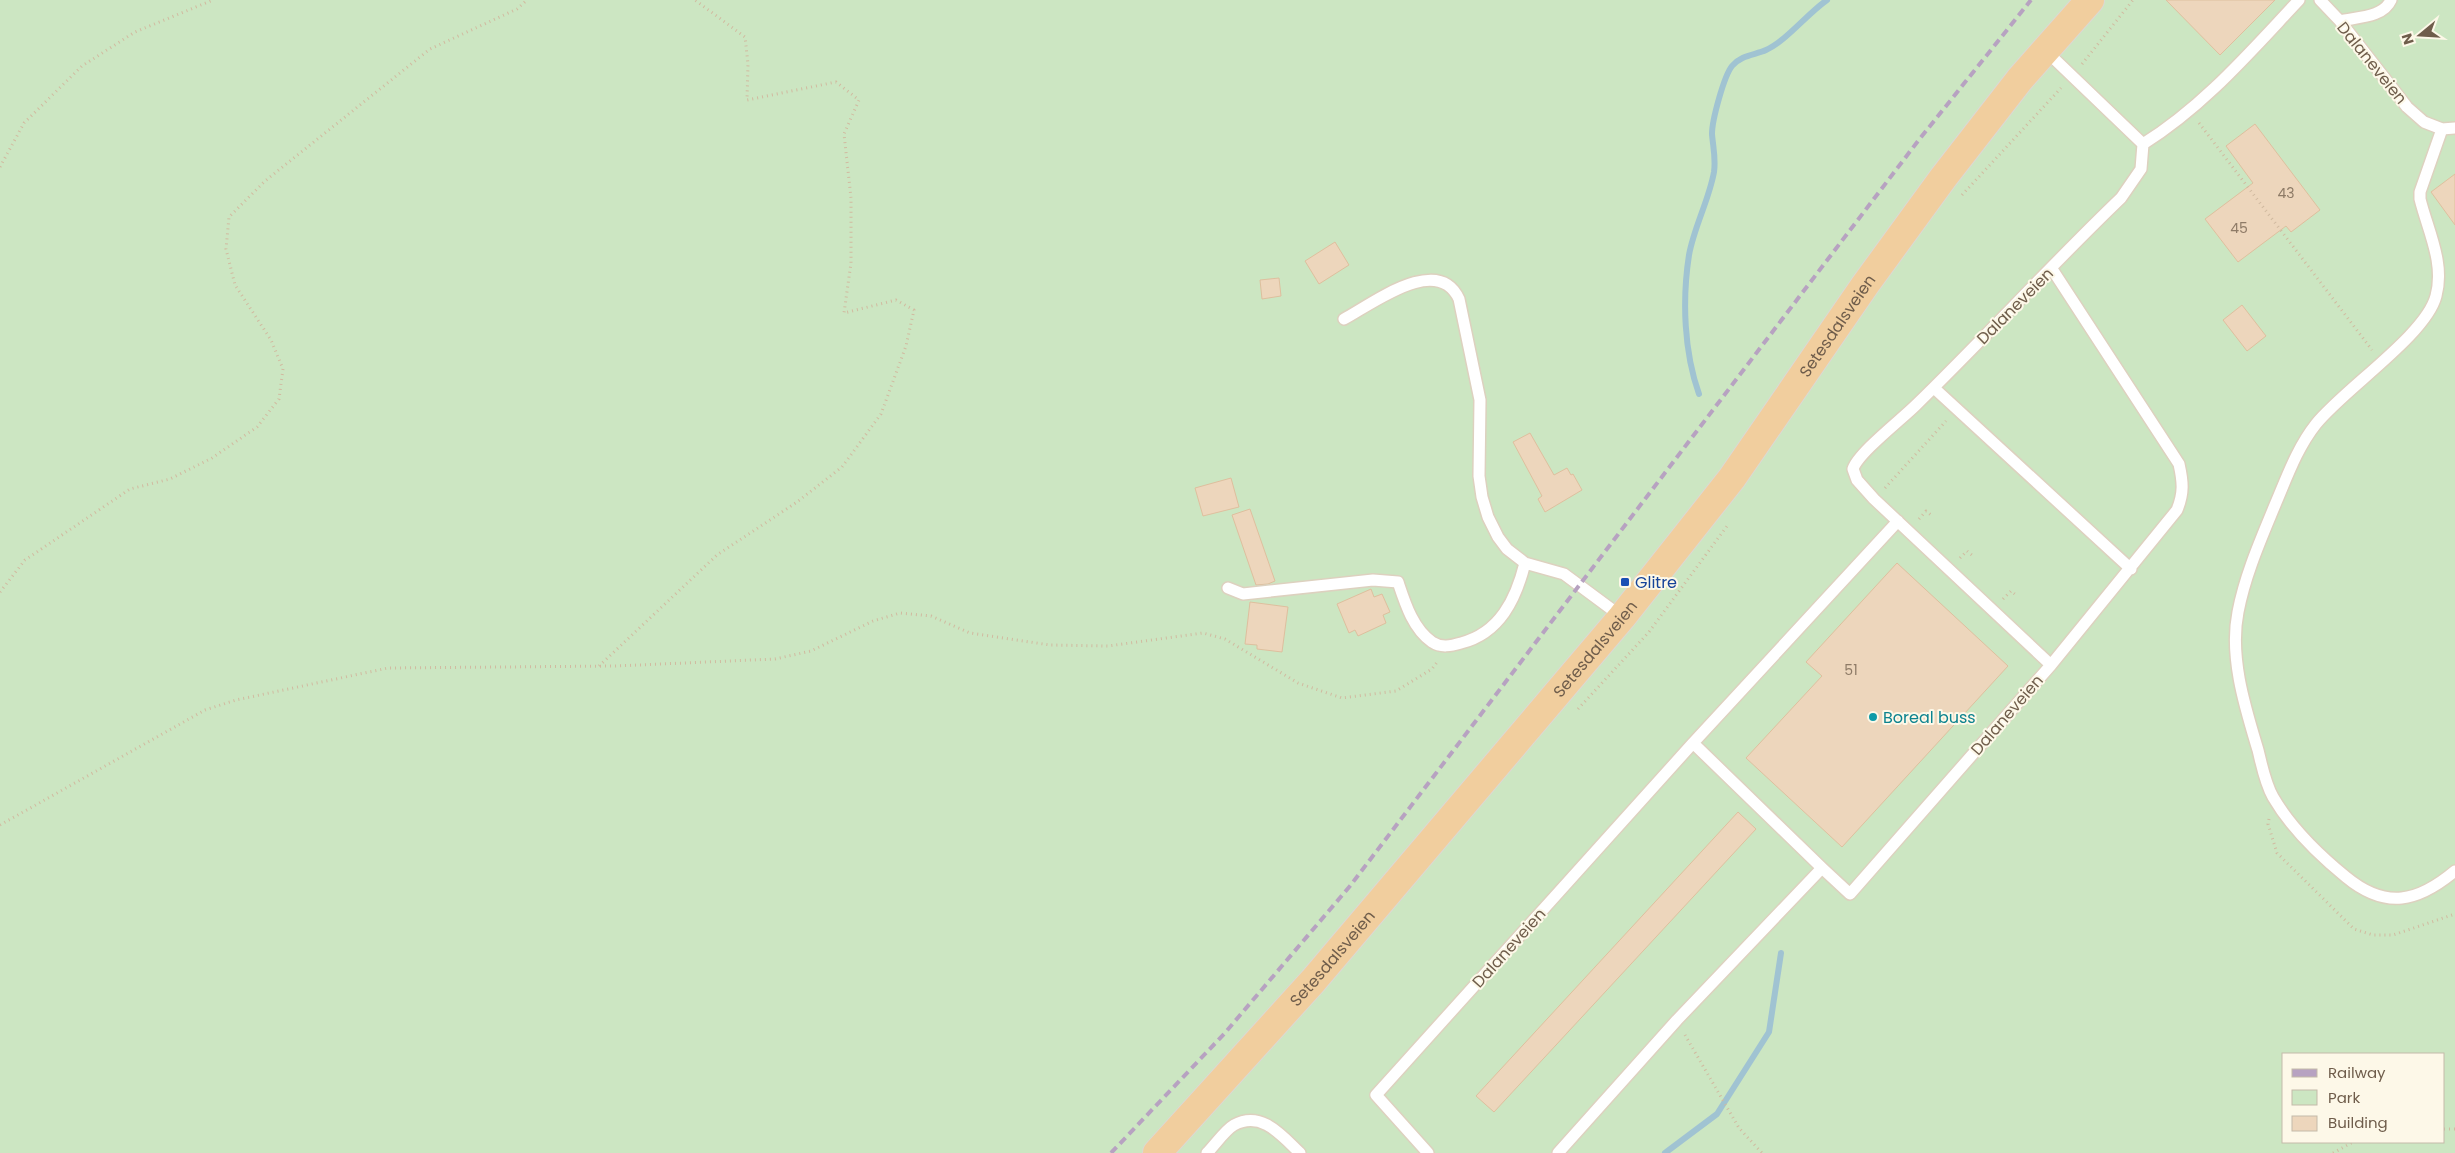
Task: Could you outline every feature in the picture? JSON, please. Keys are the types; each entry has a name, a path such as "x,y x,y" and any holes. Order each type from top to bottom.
{"highway":[{"name":"Setesdalsveien","path":"1157,1153 1313,980 1622,617 1732,478 1870,278 1943,178 2045,50 2090,0"}],"lane":[{"path":"2045,50 2144,144 2190,110 2222,83 2299,0"},
{"name":"Dalaneveien","path":"2320,0 2340,21 2407,107 2424,122 2442,129"},
{"path":"2340,21 2373,15 2384,8 2391,0"},
{"path":"2455,128 2442,129 2420,192 2420,199 2438,264 2436,298 2414,330 2329,409 2305,440 2266,526 2240,604 2236,637 2239,672 2247,713 2267,784 2288,818 2324,858 2365,890 2380,898 2390,899 2400,899 2425,891 2455,871"},
{"name":"Dalaneveien","path":"1693,743 1850,894 2051,665 1874,499 1857,480 1852,468 1856,460 1894,428 2122,198 2141,169 2144,144"},
{"path":"2051,665 2131,569 2177,510 2183,496 2183,482 2179,464 2052,269"},
{"path":"1344,319 1413,283 1429,278 1445,282 1456,290 1480,400 1479,476 1482,497 1488,517 1498,537 1507,549 1525,563 1564,574 1622,617"},
{"path":"1934,388 2131,569"},
{"name":"Dalaneveien","path":"1428,1153 1376,1095 1693,743 1898,521"},
{"path":"1228,588 1243,594 1373,580 1398,582 1419,629 1433,642 1448,646 1476,638 1497,621 1518,590 1525,563"},
{"path":"1558,1153 1677,1020 1822,868"},
{"path":"1208,1153 1234,1125 1253,1120 1273,1126 1300,1153"}],"path":[{"path":"0,167 24,123 82,66 135,32 213,0"},
{"path":"0,592 25,560 130,489 170,479 212,458 258,427 279,399 283,369 272,340 235,285 226,249 229,217 265,180 430,49 517,9 527,0"},
{"path":"599,666 717,555 797,502 842,467 881,414 906,346 914,310 896,300 844,313 851,263 851,198 844,134 859,100 836,82 746,100 748,64 745,37 695,0"},
{"path":"2190,110 2381,362"},
{"path":"1874,499 1957,409"},
{"path":"0,825 205,710 236,700 388,668 599,666 775,659 811,650 872,621 900,613 932,616 970,633 1050,645 1108,646 1203,633 1226,639 1298,683 1342,698 1396,691 1432,669 1448,646"},
{"path":"1677,1020 1739,1128 1762,1153"},
{"path":"2332,1153 2350,1143"}],"green space":[{"path":"0,0 2455,0 2455,1153 0,1153"}],"building":[{"path":"2166,0 2275,0 2220,55"},
{"path":"2255,124 2320,210 2291,232 2286,226 2238,262 2205,219 2253,183 2226,146"},
{"path":"2455,174 2455,225 2431,192"},
{"path":"1335,242 1349,265 1319,284 1305,261"},
{"path":"1279,278 1281,296 1262,299 1260,280"},
{"path":"2242,305 2266,336 2247,351 2223,320"},
{"path":"1530,433 1554,475 1567,468 1571,475 1573,474 1582,490 1545,512 1538,499 1542,496 1513,442"},
{"path":"1231,478 1239,507 1203,516 1195,488"},
{"path":"1250,509 1275,581 1268,584 1256,585 1232,515"},
{"name":"Boreal buss","path":"1897,563 2008,666 1842,847 1746,758 1822,676 1806,662"},
{"path":"1371,589 1374,597 1382,594 1390,612 1383,615 1386,623 1358,636 1355,630 1349,633 1337,604"},
{"path":"1250,602 1288,607 1282,652 1257,649 1257,645 1245,644"},
{"path":"1738,812 1756,829 1494,1112 1476,1096"}],"waterway":[{"path":"1699,394 1687,343 1685,308 1687,272 1691,245 1709,193 1714,172 1715,162 1712,134 1722,88 1729,71 1736,62 1744,57 1762,52 1774,46 1827,0"},
{"path":"1665,1153 1717,1114 1769,1032 1781,953"}],"railway":[{"path":"1111,1153 1224,1034 1350,886 1918,141 2031,0"}],"place":[{"name":"Glitre","path":"1625,582"},
{"name":"Boreal buss","path":"1873,717"}]}
